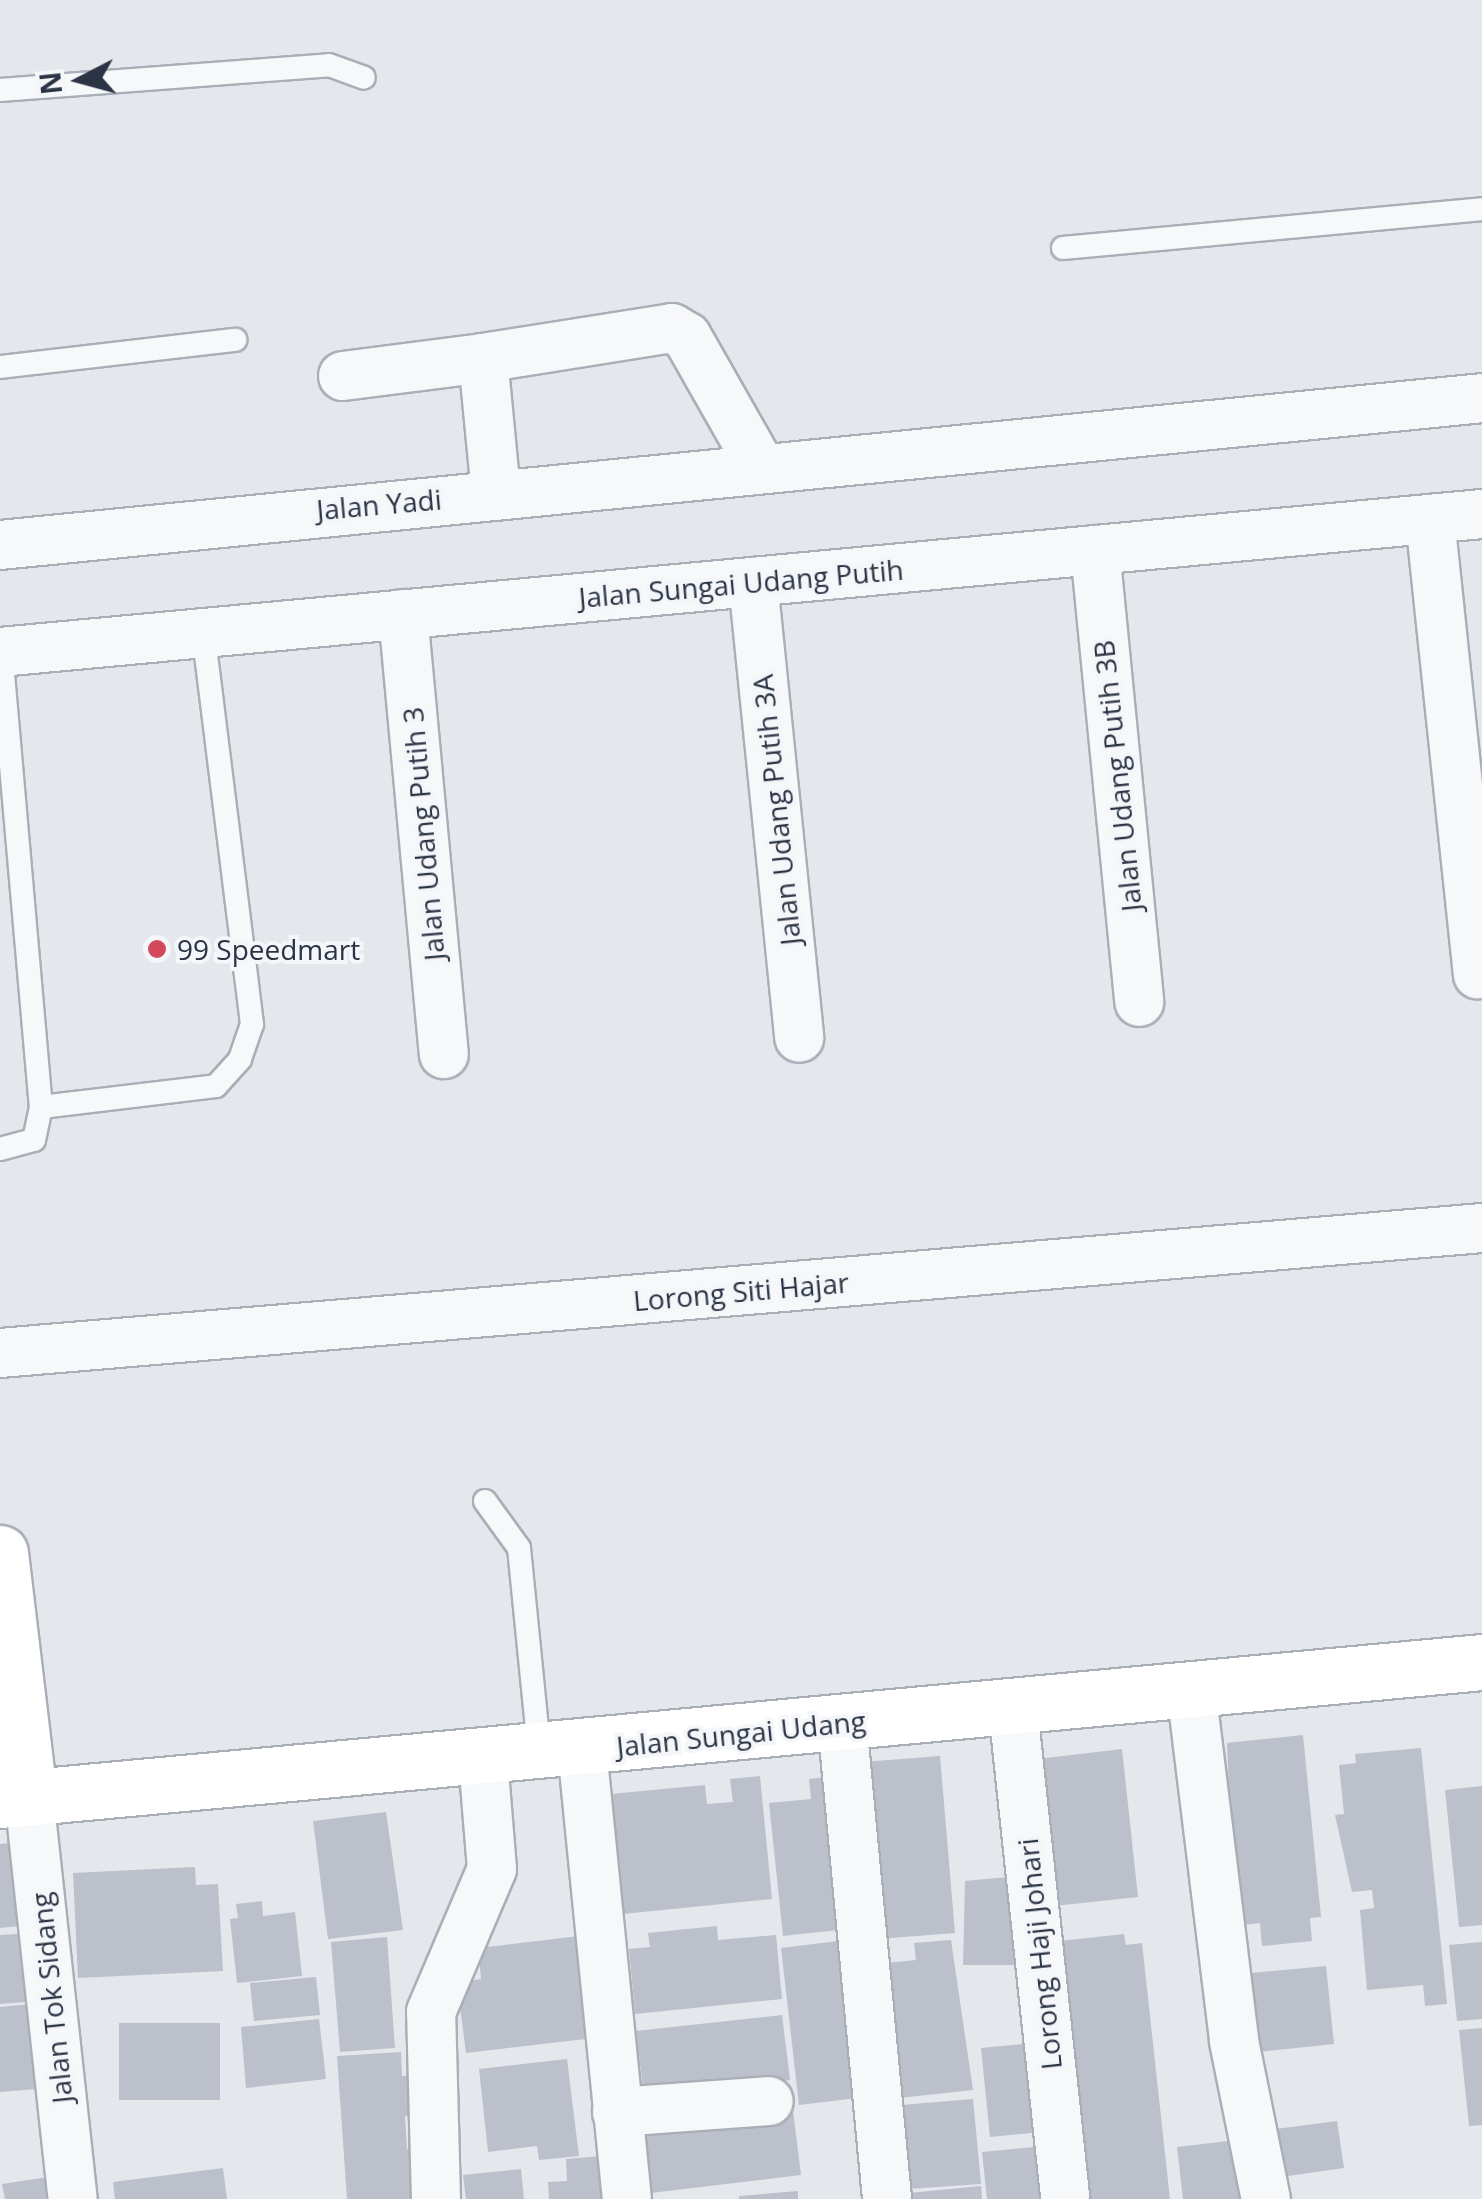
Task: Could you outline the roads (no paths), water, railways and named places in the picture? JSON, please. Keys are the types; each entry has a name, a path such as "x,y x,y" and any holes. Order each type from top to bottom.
{"street":[{"path":"343,376 672,328 687,337 758,464"},
{"path":"483,358 496,494"},
{"name":"Jalan Yadi","path":"0,545 758,464 1482,398"},
{"name":"Jalan Sungai Udang Putih","path":"1,652 1482,514"},
{"path":"1430,519 1478,974"},
{"name":"Jalan Udang Putih 3B","path":"1095,550 1139,1002"},
{"name":"Jalan Udang Putih 3A","path":"753,582 799,1038"},
{"name":"Jalan Udang Putih 3","path":"403,614 444,1054"},
{"name":"Lorong Siti Hajar","path":"0,1353 1482,1228"},
{"path":"0,1552 14,1798"},
{"name":"Jalan Sungai Udang","path":"14,1798 560,1752 1482,1662"},
{"path":"1191,1689 1234,2041 1266,2199"},
{"name":"Lorong Haji Johari","path":"1013,1708 1064,2199"},
{"path":"842,1722 887,2199"},
{"path":"560,1752 617,2112 627,2199"},
{"path":"436,2199 431,2012 492,1870 483,1759"},
{"name":"Jalan Tok Sidang","path":"14,1798 74,2199"},
{"path":"617,2112 769,2101"}],"lane":[{"path":"0,90 329,65 364,78"},
{"path":"1063,248 1482,209"},
{"path":"0,367 235,340"},
{"path":"40,1108 216,1086 240,1060 252,1024 203,633"},
{"path":"0,1149 34,1140 40,1108 1,652"},
{"path":"485,1500 519,1548 560,1752"}],"place":[{"name":"99 Speedmart","path":"157,949"}]}
